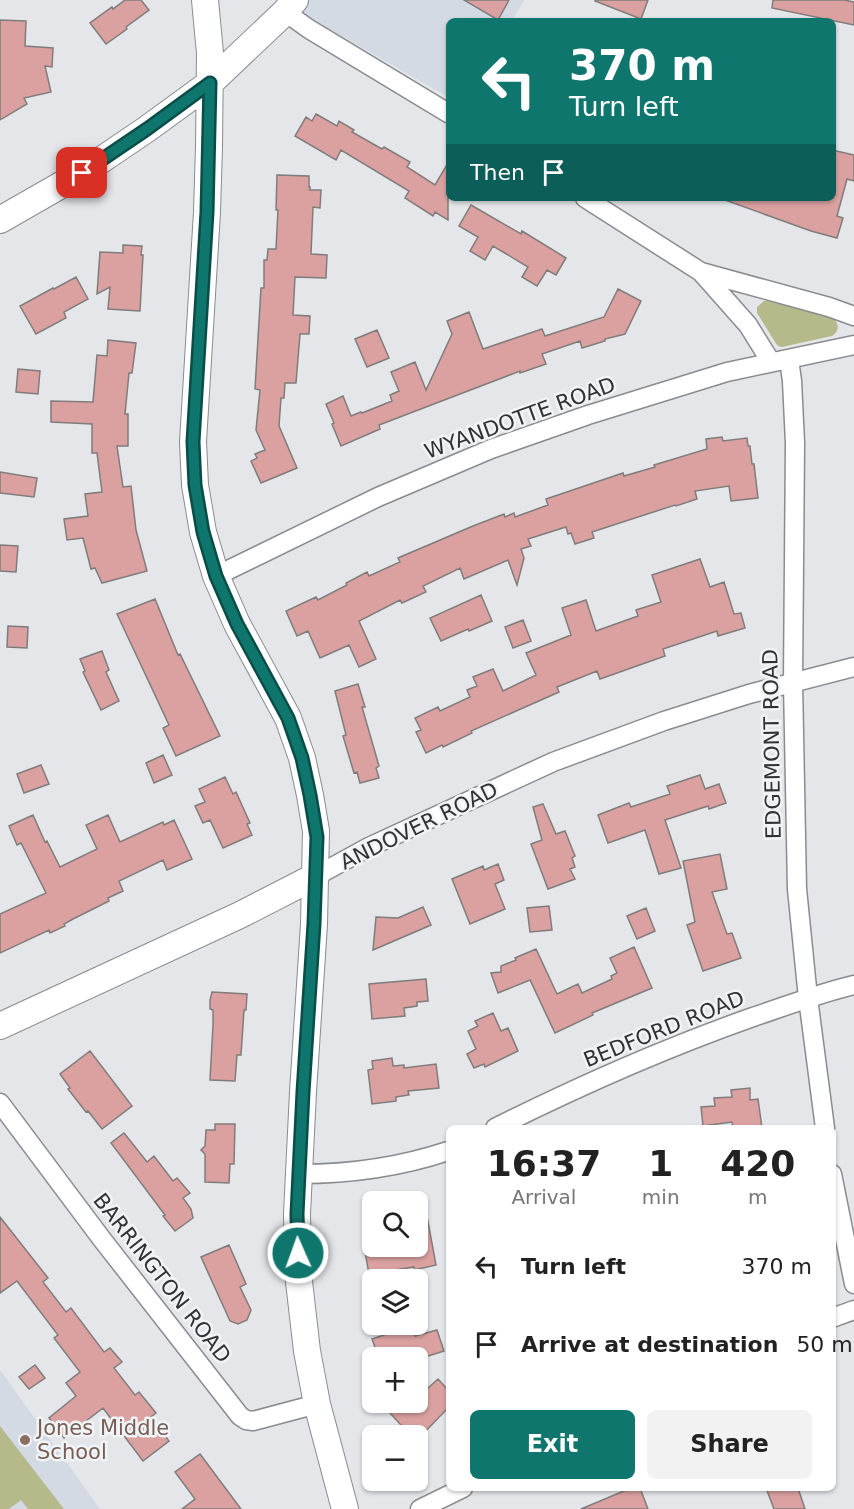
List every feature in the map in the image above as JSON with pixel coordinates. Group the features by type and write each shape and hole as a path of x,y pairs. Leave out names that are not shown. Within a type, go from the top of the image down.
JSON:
{"street":[{"path":"205,0 210,83 207,212 193,442 195,485 201,520 216,576 237,624 288,718 302,758 316,831 316,876 297,1214 298,1273 307,1351 317,1404 345,1509"},
{"path":"0,220 82,173 210,83 290,6 315,33 446,112"},
{"path":"590,201 701,272 780,361"},
{"path":"701,272 854,316"},
{"name":"WYANDOTTE ROAD","path":"216,576 378,496 491,449 588,415 727,372 854,345"},
{"name":"EDGEMONT ROAD","path":"780,361 792,381 795,443 793,682 797,889 825,1125"},
{"name":"ANDOVER ROAD","path":"0,1026 240,915 369,847 553,762 664,721 749,694 854,667"},
{"name":"BEDFORD ROAD","path":"501,1125 550,1100 719,1029 808,998 854,985"},
{"name":"BARRINGTON ROAD","path":"0,1103 101,1238 240,1416 253,1421 317,1404"},
{"path":"299,1174 381,1169 446,1152"},
{"path":"836,1194 854,1284"},
{"path":"836,1317 854,1310"},
{"path":"420,1509 457,1491"}],"shaded area":[{"path":"279,0 524,0 514,18 446,18 446,96"},
{"name":"Jones Middle School","path":"0,1370 100,1509 0,1509"}],"green space":[{"path":"764,301 830,317 837,323 837,331 832,336 778,346 757,313 757,307"},
{"path":"0,1426 64,1509 28,1509 21,1500 9,1509 0,1509"}],"building":[{"path":"125,0 141,0 149,10 106,44 90,23"},
{"path":"464,0 509,0 499,18 495,18"},
{"path":"595,0 648,0 641,18"},
{"path":"773,0 854,2 854,25 836,21 836,18 820,18 772,8"},
{"path":"0,20 26,21 25,46 53,48 52,67 45,66 51,92 24,98 27,104 0,120"},
{"path":"316,114 337,126 339,121 354,130 352,132 410,162 407,167 435,185 446,166 448,220 435,212 433,216 405,198 409,191 341,150 336,160 295,136 306,117 312,121"},
{"path":"836,151 854,155 854,181 847,179 837,216 843,218 837,238 728,201 836,201"},
{"path":"277,175 309,176 310,190 321,190 320,208 313,207 311,254 327,255 326,278 295,277 293,315 310,316 309,334 300,334 296,383 285,383 284,398 281,398 279,426 297,468 261,483 251,461 257,458 255,454 265,450 256,430 260,390 255,389 261,288 264,288 264,260 267,260 268,249 276,249"},
{"path":"471,205 521,234 522,231 566,258 556,275 547,270 537,286 522,277 528,267 493,246 485,260 470,251 478,237 459,226"},
{"path":"123,245 142,246 140,311 108,309 110,287 97,294 100,252 123,253"},
{"path":"76,277 88,299 64,312 66,318 36,334 20,306"},
{"path":"618,289 641,301 625,334 582,348 580,341 542,354 546,364 520,373 520,371 379,425 380,429 341,446 326,404 343,396 351,416 392,401 390,395 399,391 391,372 415,362 426,390 452,334 447,321 469,312 483,349 542,329 545,336 604,317"},
{"path":"377,330 389,358 367,367 355,339"},
{"path":"108,340 136,343 132,373 129,373 125,414 128,414 128,446 117,446 123,487 131,486 136,530 147,571 102,583 95,568 91,569 83,538 67,540 64,519 88,516 85,494 102,492 97,453 92,453 92,424 51,422 51,401 93,402 97,355 107,356"},
{"path":"18,369 40,371 38,394 16,392"},
{"path":"722,437 723,441 747,438 752,464 754,464 758,498 731,501 729,486 695,491 697,499 592,532 594,538 575,544 566,527 528,539 531,546 521,549 524,558 517,585 508,560 464,579 460,568 423,586 426,592 402,603 400,600 359,621 376,659 359,667 349,645 320,658 308,631 297,636 286,611 316,597 318,600 367,572 369,576 400,562 398,558 473,526 504,514 505,517 514,513 515,517 548,505 546,499 623,473 624,476 707,449 706,439"},
{"path":"0,472 37,478 34,497 0,493"},
{"path":"0,545 18,546 16,572 0,571"},
{"path":"700,559 710,587 724,582 734,614 741,613 745,628 718,636 717,631 663,649 665,656 600,679 597,671 557,687 559,692 426,753 416,732 421,730 415,718 438,707 440,711 470,697 467,690 477,686 473,677 493,669 503,691 536,675 526,653 571,635 562,608 586,600 596,631 638,616 636,610 661,602 652,575"},
{"path":"481,595 492,621 441,641 430,618"},
{"path":"155,599 178,655 180,654 220,736 176,756 163,728 169,725 117,614"},
{"path":"523,620 531,641 513,648 505,627"},
{"path":"8,626 28,627 27,648 7,647"},
{"path":"102,651 109,670 106,672 119,701 101,710 83,672 85,671 80,659"},
{"path":"358,684 365,707 362,707 379,766 376,768 379,778 360,783 357,772 354,773 343,736 346,735 335,691"},
{"path":"163,755 172,775 154,783 146,763"},
{"path":"41,765 49,784 24,793 17,774"},
{"path":"700,775 705,789 719,784 726,803 709,809 708,806 665,820 681,868 659,874 645,830 608,843 598,815 629,803 631,807 670,794 667,786"},
{"path":"225,777 233,794 236,792 250,823 247,824 252,835 223,848 210,820 203,823 195,806 205,802 199,789"},
{"path":"543,804 556,834 565,831 575,856 572,858 575,867 570,869 575,879 548,889 531,844 542,840 533,807"},
{"path":"33,815 60,867 97,849 86,825 108,815 120,842 163,822 164,825 174,820 192,859 167,870 163,860 119,881 123,891 108,898 109,901 64,924 65,926 50,933 49,930 0,953 0,914 46,893 21,843 17,845 9,826"},
{"path":"720,854 727,889 712,892 727,934 732,933 741,958 703,971 687,925 695,922 683,861"},
{"path":"498,864 504,880 495,884 505,909 470,924 452,879 483,866 484,870"},
{"path":"549,906 552,930 530,932 527,908"},
{"path":"423,907 431,925 373,950 376,917 398,918"},
{"path":"646,908 655,931 637,939 627,916"},
{"path":"634,947 652,988 592,1013 593,1015 555,1033 530,980 498,993 491,973 501,972 501,966 536,949 557,994 578,984 582,993 612,979 611,976 617,973 610,958"},
{"path":"426,979 428,1001 417,1002 417,1006 404,1008 405,1016 372,1019 369,984"},
{"path":"212,992 247,994 241,1055 237,1055 235,1081 210,1080 213,1010 210,1009 210,1000"},
{"path":"493,1013 501,1031 508,1028 518,1051 485,1067 484,1064 474,1068 467,1054 476,1049 468,1031 478,1026 475,1021"},
{"path":"90,1051 132,1106 102,1129 68,1089 70,1088 60,1074"},
{"path":"392,1058 393,1066 404,1065 404,1068 436,1064 439,1088 408,1091 409,1095 396,1097 396,1101 372,1104 368,1070 373,1069 372,1061"},
{"path":"750,1088 750,1100 758,1099 762,1125 732,1125 732,1122 703,1125 701,1107 715,1106 714,1098 732,1097 731,1090"},
{"path":"215,1124 235,1124 234,1164 230,1164 229,1183 205,1182 205,1154 201,1150 205,1146 206,1130 215,1130"},
{"path":"124,1133 147,1162 154,1156 173,1181 177,1178 190,1193 183,1198 191,1209 193,1218 175,1231 111,1143"},
{"path":"0,1217 48,1278 43,1282 66,1312 71,1308 104,1352 110,1348 122,1362 114,1368 135,1395 139,1392 156,1413 151,1417 169,1441 143,1461 103,1408 64,1438 49,1418 76,1396 66,1383 80,1372 54,1338 58,1335 17,1281 0,1293"},
{"path":"428,1222 436,1265 418,1269 414,1269 414,1267 368,1269 366,1257 428,1257"},
{"path":"229,1245 246,1284 240,1287 251,1310 247,1320 238,1324 230,1321 201,1257"},
{"path":"437,1330 444,1351 428,1356 428,1347 375,1347 372,1339 384,1335 428,1335 428,1332"},
{"path":"35,1365 45,1378 29,1389 19,1377"},
{"path":"438,1379 446,1388 446,1410 428,1429 428,1425 401,1425 390,1413 428,1413 428,1388"},
{"path":"200,1454 241,1509 182,1509 195,1499 175,1472"},
{"path":"624,1491 641,1491 648,1509 581,1509"},
{"path":"767,1491 799,1491 805,1509 774,1509"}],"place":[{"name":"Jones Middle School","path":"25,1440"}],"route":[{"path":"82,173 210,83 207,212 193,442 195,485 203,532 216,576 237,624 288,718 302,758 317,837 297,1214 298,1253"}]}
